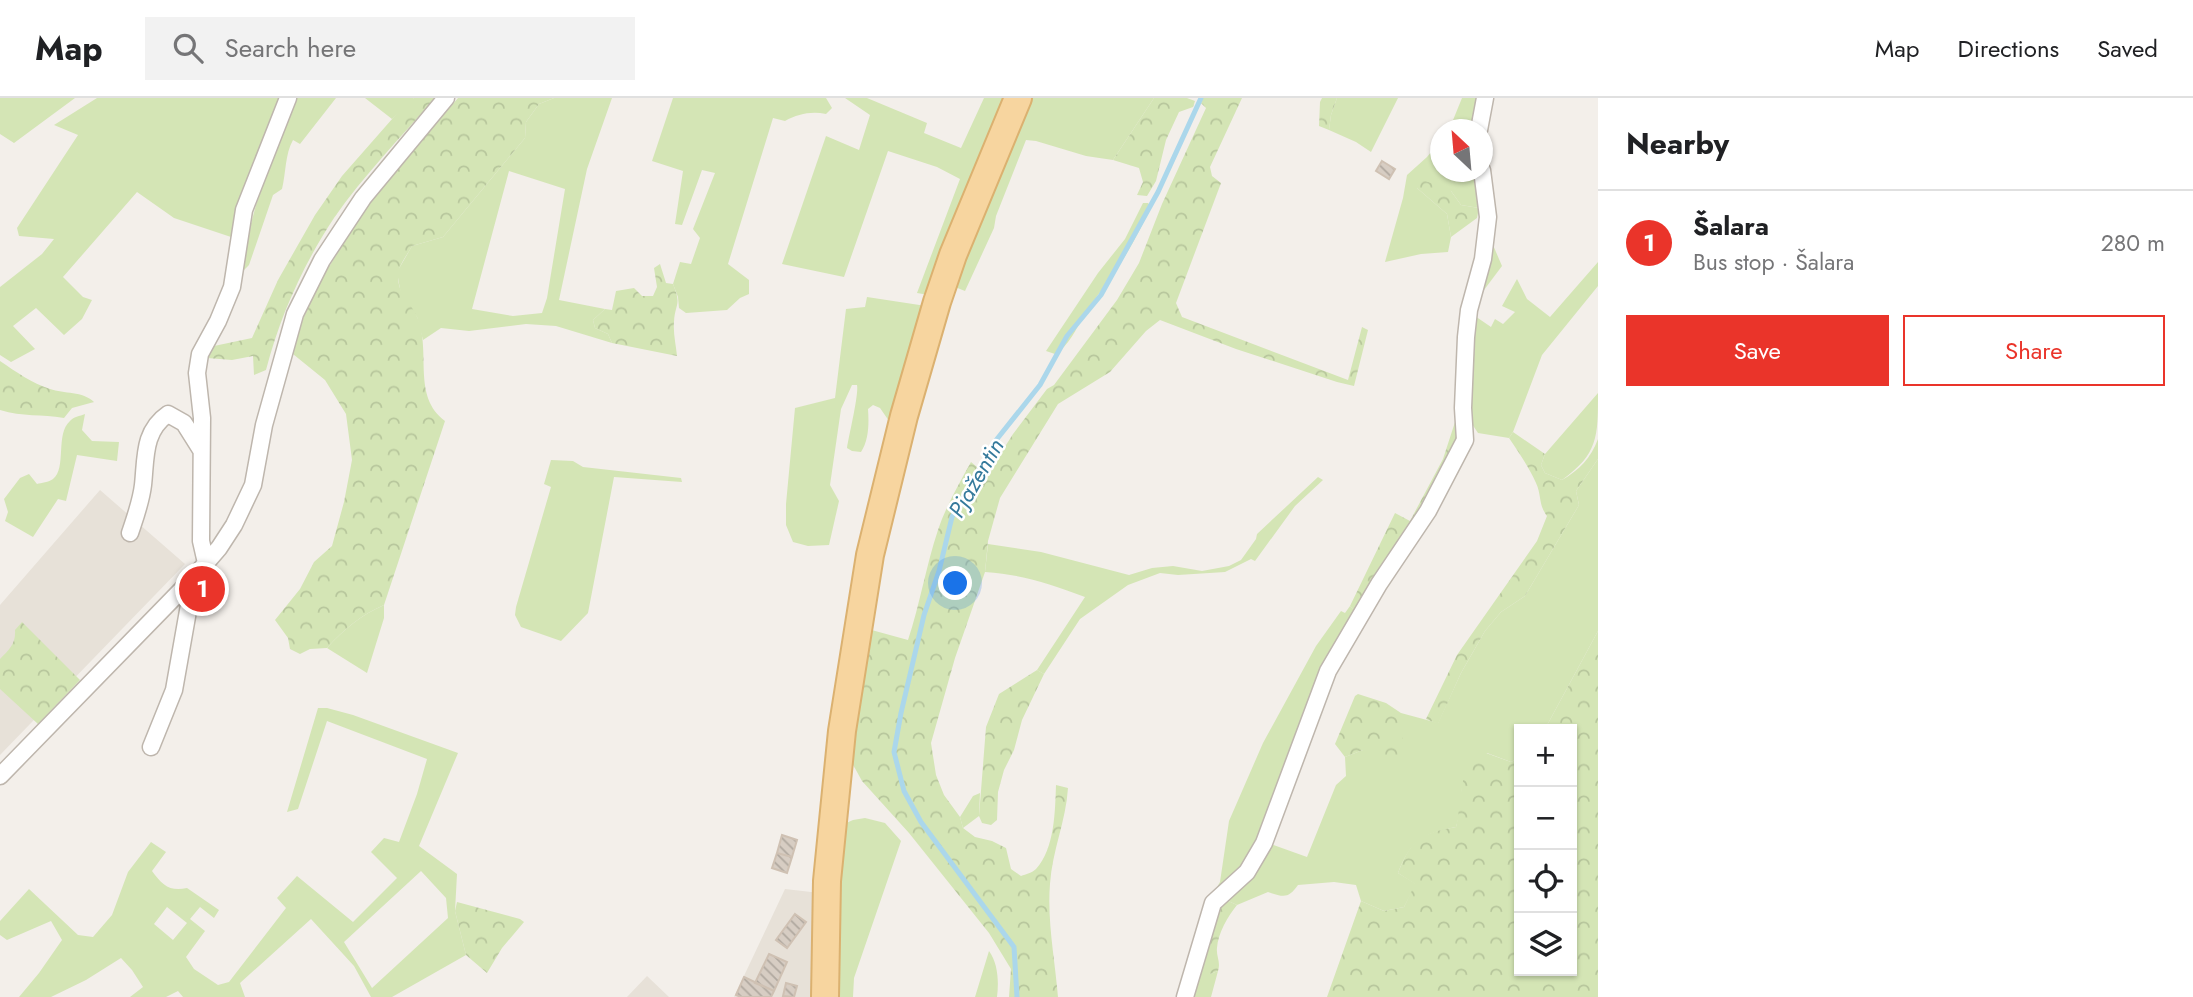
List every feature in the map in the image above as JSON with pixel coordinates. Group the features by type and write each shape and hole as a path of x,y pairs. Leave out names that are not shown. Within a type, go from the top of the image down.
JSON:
{"main road":[{"path":"825,997 827,881 842,731 870,555 904,416 937,302 953,255 1018,98"}],"street":[{"path":"206,563 201,541 202,418 197,373 200,354 232,287 244,210 288,98"},
{"path":"0,776 194,577 234,524 253,485 264,425 295,314 322,260 363,198 446,98"},
{"path":"1481,119 1485,98"},
{"path":"1185,997 1213,903 1247,872 1264,843 1328,671 1379,584 1428,511 1465,440 1463,408 1468,324 1483,259 1488,217 1484,182"},
{"path":"130,533 143,486 145,446 157,422 168,414 184,423 201,450"},
{"path":"151,747 174,690 194,577"}],"shaded area":[{"path":"100,490 185,564 0,755 0,605"},
{"path":"785,889 846,896 846,997 734,997"},
{"path":"647,976 669,997 627,997"}],"green space":[{"path":"0,98 75,98 14,143 0,134"},
{"path":"97,98 283,98 238,205 231,237 174,218 137,192 63,277 83,297 92,300 82,319 64,335 36,308 13,326 35,349 11,362 0,355 0,287 42,254 54,239 19,236 17,228 78,135 54,125"},
{"path":"294,98 336,98 300,144 293,140 290,145 282,189 273,195 249,265 242,272 244,250 256,205"},
{"path":"365,98 414,98 392,119"},
{"path":"414,98 435,98 383,156 334,218 285,311 266,370 254,375 253,356 232,360 207,358 214,346 252,338 278,280 315,215 342,176 407,102"},
{"path":"458,98 554,98 539,104 526,122 525,138 443,237 412,246 400,268 400,289 415,313 422,332 425,387 435,411 445,421 384,605 353,623 327,648 310,649 300,654 290,649 288,638 275,620 300,589 314,562 332,546 352,460 346,414 325,380 288,350 325,273 371,200"},
{"path":"554,98 612,98 587,169 559,300 605,309 593,320 595,328 608,334 612,343 556,326 526,324 469,331 441,328 423,340 417,317 401,295 397,272 412,246 443,237 525,138 526,122 539,104","holes":["509,171 565,189 547,298 542,313 513,316 472,309"]},
{"path":"673,98 826,98 832,108 826,114 805,114 785,121 773,118 728,264 749,280 749,294 727,310 686,313 679,308 673,284 680,262 691,264 700,238 693,229 715,173 702,170 682,225 675,224 683,171 652,161"},
{"path":"845,98 867,98 927,123 924,133 961,148 984,98 1005,98 929,295 917,293 960,179 937,167 888,151 844,277 782,264 826,136 859,150 870,115"},
{"path":"1029,98 1154,98 1113,160 1086,156 1026,140 996,216 994,228 965,291 955,287"},
{"path":"1154,98 1187,98 1195,101 1193,107 1179,112 1166,140 1156,181 1147,196 1137,195 1143,182 1139,168 1113,160"},
{"path":"1203,98 1242,98 1210,167 1212,176 1221,183 1176,303 1182,317 1348,380 1362,327 1368,330 1354,386 1236,349 1160,320 1146,331 1110,372 1058,404 1000,498 988,541 985,572 955,658 931,743 936,775 944,795 960,817 963,828 975,837 1006,848 1011,869 1021,876 1036,869 1047,851 1053,829 1056,785 1068,788 1053,860 1049,898 1058,997 1009,997 1011,969 989,933 909,833 862,781 851,761 868,629 908,640 938,530 971,462 977,467 959,505 968,505 1013,434 1047,389 1054,385 1117,300 1139,263 1162,204 1206,108 1201,103"},
{"path":"1322,98 1337,98 1329,130 1319,126"},
{"path":"1337,98 1398,98 1371,152 1329,130"},
{"path":"1462,98 1479,98 1475,119 1453,119"},
{"path":"1430,153 1430,182 1476,182 1479,208 1461,205 1451,191 1431,183 1417,188 1447,214 1451,237 1448,252 1421,254 1385,262 1407,175"},
{"path":"1419,179 1431,183 1448,182 1461,205 1479,208 1477,218 1451,237 1447,214 1417,188"},
{"path":"1143,203 1148,203 1151,207 1135,239 1072,337 1055,354 1046,351 1098,273 1125,239"},
{"path":"1490,238 1502,266 1484,290 1472,314 1491,327 1495,319 1503,324 1515,312 1502,306 1517,279 1527,299 1550,317 1598,262 1598,286 1542,355 1509,438 1478,433 1470,421 1469,313 1487,259"},
{"path":"660,264 666,283 673,284 677,297 674,326 677,356 612,343 608,334 595,328 593,320 605,309 612,310 616,291 634,288 642,296 653,296 657,287 654,268"},
{"path":"867,297 926,306 889,421 880,408 873,405 868,409 867,437 861,452 847,448 857,385 852,385 841,409 830,485 839,501 829,545 808,546 793,542 786,525 786,504 795,408 835,398 846,309 865,307"},
{"path":"0,361 43,387 84,396 94,402 72,408 64,418 0,410"},
{"path":"1598,393 1596,433 1589,453 1574,471 1562,480 1545,473 1541,465 1545,454"},
{"path":"85,414 82,430 92,441 119,442 117,461 77,455 66,501 58,499 33,537 5,521 8,512 4,499 20,478 29,474 37,484 53,479 59,467 66,427 73,418"},
{"path":"1456,419 1456,438 1437,488 1403,546 1358,613 1350,606 1395,513 1410,521 1443,459"},
{"path":"1513,432 1545,454 1541,465 1545,473 1562,480 1584,463 1598,439 1598,459 1576,491 1579,505 1525,596 1501,612 1485,631 1461,673 1438,724 1426,719 1457,655 1537,541 1547,516 1533,477 1509,438"},
{"path":"1598,459 1598,631 1548,724 1514,724 1514,760 1511,762 1487,753 1462,788 1456,827 1426,836 1408,853 1398,873 1416,884 1404,907 1384,911 1361,901 1356,885 1334,882 1298,885 1285,896 1268,892 1237,905 1226,900 1268,843 1307,857 1336,785 1346,776 1345,757 1401,735 1401,713 1438,723 1461,673 1485,631 1501,612 1525,596 1579,505 1576,491"},
{"path":"551,460 573,461 583,467 681,478 682,482 614,477 588,613 561,641 521,627 515,615 551,487 544,484"},
{"path":"1318,477 1323,480 1295,506 1255,561 1251,559 1225,572 1178,575 1160,573 1128,585 1080,619 1044,674 1037,670 1085,597 1036,580 985,572 988,544 1041,552 1129,575 1152,568 1173,566 1202,571 1229,566 1241,560 1257,534"},
{"path":"384,605 384,618 367,673 327,648 353,623"},
{"path":"1350,606 1358,613 1252,859 1209,901 1220,882 1229,821 1263,743 1316,646 1341,611 1345,613"},
{"path":"22,622 80,680 38,724 0,689 0,659 11,646 15,630"},
{"path":"1598,631 1598,997 1327,997 1361,901 1384,911 1404,907 1415,884 1398,873 1408,852 1426,835 1456,827 1465,775 1472,762 1486,753 1511,762 1514,760 1514,976 1577,976 1577,724 1548,724"},
{"path":"1037,670 1044,674 1022,720 1014,750 1004,770 998,792 997,820 991,825 982,823 979,816 986,727 999,694"},
{"path":"1358,694 1386,703 1401,713 1404,753 1377,761 1363,750 1345,757 1335,744"},
{"path":"318,708 353,715 458,753 419,846 457,874 455,911 466,955 392,997 371,997 354,966 311,919 240,983 245,997 183,997 178,991 166,997 130,997 143,987 121,958 86,980 51,997 19,997 62,940 51,921 7,940 0,935 0,921 29,889 78,935 93,937 112,915 128,872 151,842 166,852 152,871 159,880 171,888 187,888 219,910 214,918 200,907 190,919 205,931 186,957 194,969 218,985 229,982 286,908 277,898 297,876 353,922 397,878 371,852 384,838 399,842 427,759 327,721 298,809 287,812","holes":["421,871 446,898 448,918 372,988 344,942","167,907 187,923 173,940 154,924"]},
{"path":"980,793 979,816 963,828 960,817 973,796"},
{"path":"865,818 885,823 901,841 854,978 853,997 836,997 839,870 844,824"},
{"path":"1226,900 1237,905 1219,936 1218,971 1210,974 1203,970 1215,908"},
{"path":"457,902 524,922 502,948 487,973 466,955 455,911"},
{"path":"989,951 997,973 997,997 975,997"},
{"path":"1202,952 1210,974 1218,971 1211,997 1188,997"}],"building":[{"path":"1382,161 1395,169 1389,179 1376,171"},
{"path":"782,835 797,840 792,857 777,853"},
{"path":"777,853 792,857 787,873 772,868"},
{"path":"795,914 806,922 787,948 776,940"},
{"path":"769,954 787,962 774,991 755,983"},
{"path":"744,977 774,991 771,997 736,995"},
{"path":"786,983 797,986 794,997 783,996"}],"waterway":[{"name":"Pjažentin","path":"1017,997 1014,947 921,822 904,791 894,752 901,713 924,615 939,571 952,517 997,439 1040,385 1067,336 1101,295 1158,192 1201,98"}],"place":[{"name":"Šalara","path":"202,589"}]}
